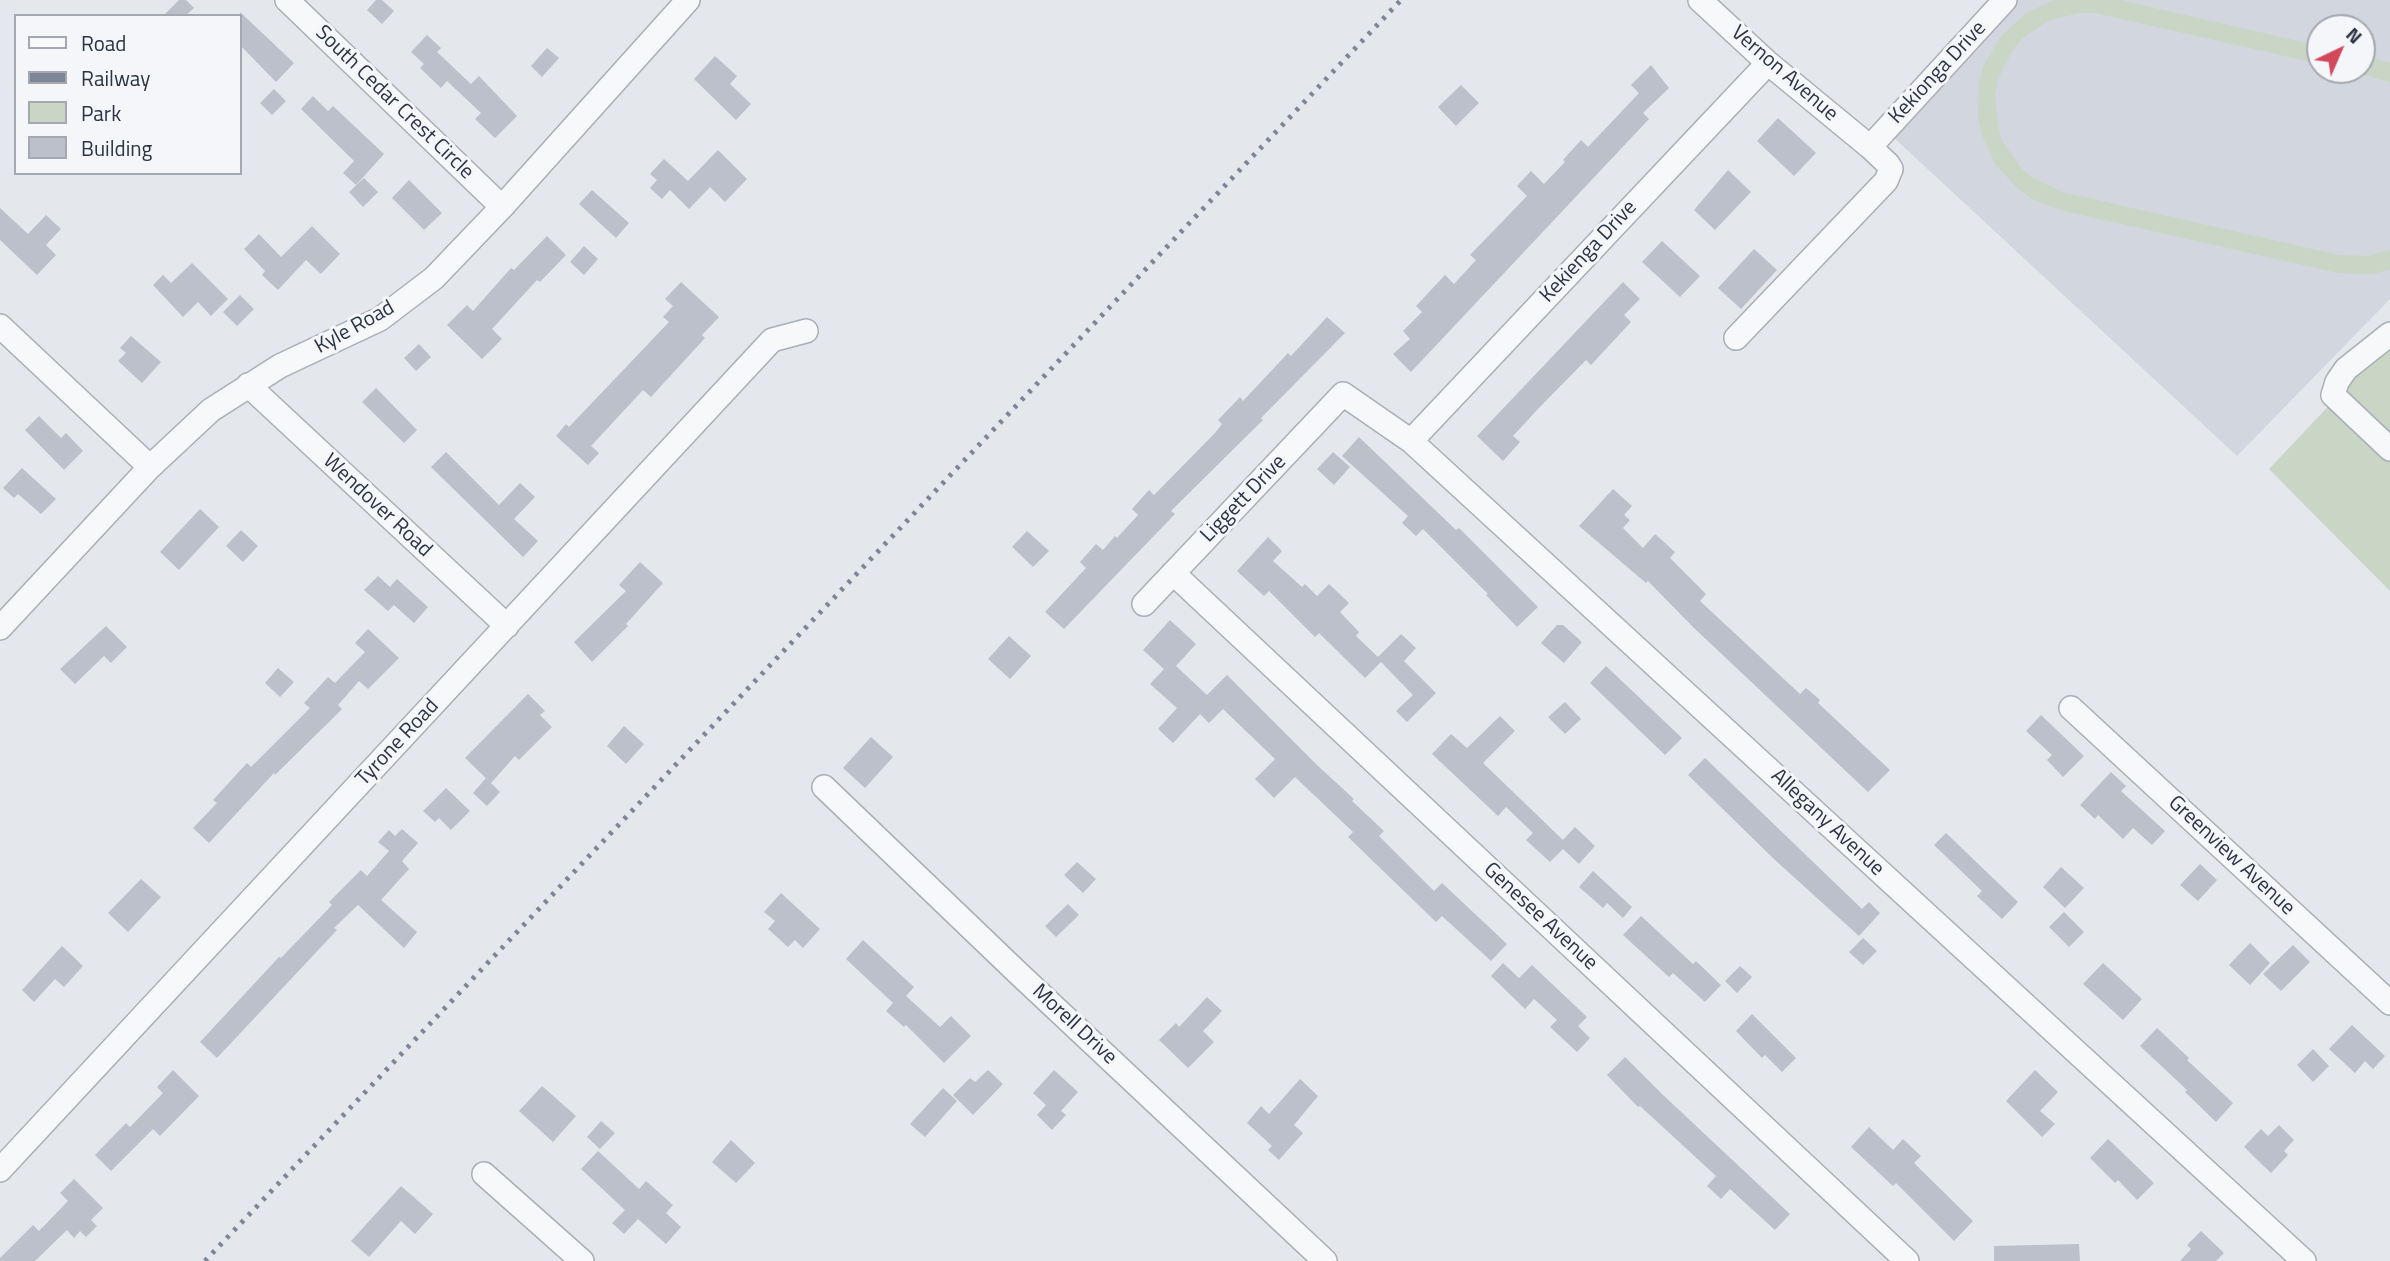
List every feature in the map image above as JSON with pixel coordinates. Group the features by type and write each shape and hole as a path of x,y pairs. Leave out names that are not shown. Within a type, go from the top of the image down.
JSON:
{"street":[{"name":"Kyle Road","path":"0,628 150,467 211,410 280,366 380,319 434,278 502,207 688,0"},
{"name":"Vernon Avenue","path":"1700,0 1768,63 1870,147 1891,169 1886,181 1736,338"},
{"name":"Kekionga Drive","path":"1870,147 2006,0"},
{"name":"South Cedar Crest Circle","path":"299,4 502,207"},
{"name":"Kekienga Drive","path":"1410,441 1768,63"},
{"path":"0,326 150,467"},
{"name":"Tyrone Road","path":"0,1170 772,340 806,331"},
{"path":"2390,334 2346,369 2337,382 2333,395 2390,449"},
{"name":"Wendover Road","path":"248,385 507,626"},
{"name":"Allegany Avenue","path":"1343,394 1410,441 2304,1261"},
{"name":"Liggett Drive","path":"1144,604 1343,394"},
{"name":"Genesee Avenue","path":"1173,573 1907,1261"},
{"name":"Greenview Avenue","path":"2071,708 2390,1003"},
{"name":"Morell Drive","path":"824,787 1325,1261"},
{"path":"484,1174 582,1261"}],"shaded area":[{"path":"2018,0 2390,0 2390,299 2237,456 1892,136"}],"green space":[{"path":"2054,0 2120,0 2306,43 2306,61 2095,13 2079,13 2048,21 2022,39 2012,51 1998,79 1995,95 1998,127 2003,142 2021,168 2033,178 2062,192 2339,255 2368,256 2390,250 2390,270 2372,274 2338,273 2064,211 2032,199 2018,189 1995,164 1981,133 1978,116 1979,82 1984,65 2001,36 2026,13"},
{"path":"2376,59 2390,63 2390,82 2376,78"},
{"path":"2390,341 2390,591 2269,469"}],"building":[{"path":"179,0 186,0 194,8 187,14 165,14"},
{"path":"376,0 382,0 394,11 382,24 367,10"},
{"path":"240,14 294,63 276,82 242,47"},
{"path":"427,35 441,48 437,52 471,84 479,76 517,116 495,138 475,119 481,113 447,81 441,88 420,68 424,64 411,52"},
{"path":"547,48 559,58 542,77 531,66"},
{"path":"715,56 737,76 730,84 751,104 736,120 694,79"},
{"path":"1651,65 1669,88 1643,113 1649,119 1411,372 1393,354 1410,339 1403,331 1422,312 1416,306 1445,275 1454,284 1476,260 1470,255 1527,196 1517,186 1531,171 1544,184 1581,140 1588,147 1639,93 1631,85"},
{"path":"1461,85 1479,103 1456,126 1438,107"},
{"path":"274,89 286,101 272,115 260,103"},
{"path":"313,96 328,111 333,106 384,154 356,185 343,173 354,161 301,109"},
{"path":"1778,118 1816,153 1794,176 1757,141"},
{"path":"718,150 747,179 725,202 710,187 689,209 670,190 662,199 650,188 657,180 650,174 664,159 688,181"},
{"path":"1728,170 1751,192 1715,230 1694,210"},
{"path":"364,178 378,192 363,207 349,192"},
{"path":"409,180 442,213 424,230 392,198"},
{"path":"592,190 629,223 616,238 579,204"},
{"path":"0,208 28,234 46,215 61,229 46,245 56,255 37,275 0,240"},
{"path":"312,226 340,254 321,274 306,260 278,290 262,275 265,271 244,249 259,234 281,257"},
{"path":"547,236 566,255 540,282 537,280 492,329 502,339 482,359 447,325 467,305 473,311 511,268 514,270"},
{"path":"1662,241 1700,276 1680,297 1642,262"},
{"path":"584,246 598,259 584,275 570,262"},
{"path":"1754,249 1777,270 1741,309 1718,288"},
{"path":"192,263 228,299 211,316 198,302 183,317 153,285 163,275 171,283"},
{"path":"681,282 719,317 702,335 705,338 651,397 643,390 591,446 599,453 588,465 556,436 566,424 569,427 669,322 663,317 673,306 665,299"},
{"path":"1623,282 1640,299 1624,315 1631,322 1591,365 1586,360 1513,436 1520,442 1503,461 1477,436"},
{"path":"240,295 254,309 237,326 223,312"},
{"path":"1327,317 1345,333 1261,418 1263,420 1171,511 1175,514 1064,629 1045,612 1086,568 1080,562 1096,544 1103,550 1115,536 1117,538 1138,515 1132,509 1149,490 1154,495 1215,433 1222,424 1218,420 1240,397 1243,401 1288,353 1291,356"},
{"path":"131,336 161,362 142,383 118,361 126,353 120,348"},
{"path":"419,344 431,357 416,371 404,358"},
{"path":"376,388 417,430 404,443 362,402"},
{"path":"39,416 61,438 66,433 83,451 64,470 25,430"},
{"path":"1359,437 1456,530 1459,528 1538,607 1517,627 1423,529 1416,536 1402,523 1408,516 1342,456"},
{"path":"446,452 499,505 520,483 535,497 514,519 538,541 523,557 431,467"},
{"path":"1333,452 1350,467 1334,485 1317,469"},
{"path":"22,468 56,499 41,514 18,494 14,498 3,488"},
{"path":"1613,489 1632,506 1624,515 1630,520 1623,528 1643,548 1655,534 1675,552 1670,558 1706,594 1700,601 1800,694 1806,688 1820,700 1818,703 1890,770 1868,792 1648,581 1646,583 1579,526"},
{"path":"200,509 219,527 179,570 160,552"},
{"path":"241,530 258,546 243,562 226,546"},
{"path":"1027,531 1049,551 1033,567 1012,547"},
{"path":"1268,537 1282,551 1273,561 1302,587 1305,584 1317,596 1329,584 1349,603 1340,612 1359,632 1356,636 1378,657 1401,634 1416,648 1404,661 1436,693 1407,722 1396,711 1413,695 1381,662 1365,678 1319,633 1315,637 1269,591 1264,596 1237,571"},
{"path":"640,562 663,583 626,624 628,626 592,662 574,642 626,591 619,585"},
{"path":"378,576 390,587 397,579 428,607 414,623 394,605 388,611 364,590"},
{"path":"1170,620 1196,644 1176,666 1207,695 1227,675 1354,799 1352,801 1384,831 1379,836 1434,891 1442,883 1507,944 1491,961 1442,916 1436,922 1348,837 1353,832 1295,777 1274,798 1255,779 1275,759 1223,709 1209,723 1200,714 1173,743 1158,729 1177,708 1150,684 1164,669 1143,650"},
{"path":"1557,625 1563,625 1582,642 1564,663 1541,643"},
{"path":"106,626 127,647 111,663 104,656 75,684 60,669"},
{"path":"368,629 399,658 368,689 359,681 338,705 342,709 275,775 274,773 209,843 193,828 217,803 213,800 247,763 251,767 310,708 304,703 328,677 335,683 365,652 355,643"},
{"path":"1009,636 1031,656 1010,679 988,659"},
{"path":"1606,666 1682,738 1665,755 1590,683"},
{"path":"278,668 294,682 280,697 265,683"},
{"path":"528,694 545,711 540,715 552,727 519,760 515,756 491,783 465,758"},
{"path":"1565,702 1581,719 1565,734 1548,717"},
{"path":"2041,715 2084,756 2063,777 2047,760 2052,755 2026,731"},
{"path":"1500,716 1515,731 1483,763 1563,840 1575,827 1595,846 1579,864 1563,849 1550,862 1526,840 1533,833 1506,807 1498,816 1432,754 1451,734 1467,748"},
{"path":"624,726 644,744 626,764 607,746"},
{"path":"871,737 893,757 865,788 843,768"},
{"path":"1705,758 1862,909 1869,902 1880,913 1859,936 1775,860 1688,775"},
{"path":"2111,772 2126,786 2121,791 2165,831 2152,845 2133,828 2123,839 2098,815 2095,819 2080,805"},
{"path":"486,778 500,792 487,806 473,793"},
{"path":"446,788 470,811 451,830 439,818 435,822 423,811"},
{"path":"402,829 418,843 402,861 409,869 381,900 417,932 404,948 358,905 217,1058 200,1042 332,905 329,902 361,870 367,876 389,851 378,842 389,830 395,836"},
{"path":"1946,833 2018,902 2002,919 1977,896 1982,891 1934,845"},
{"path":"1077,862 1096,879 1083,893 1064,875"},
{"path":"2200,864 2217,880 2198,901 2180,885"},
{"path":"2061,867 2084,888 2065,908 2043,887"},
{"path":"1593,871 1632,907 1623,918 1607,903 1603,908 1579,887"},
{"path":"141,879 161,897 128,932 108,913"},
{"path":"781,893 820,929 803,948 795,940 788,947 768,929 775,921 764,912"},
{"path":"1068,904 1079,915 1056,937 1045,926"},
{"path":"2064,912 2084,932 2069,947 2049,927"},
{"path":"1641,916 1693,964 1696,961 1721,985 1705,1002 1673,973 1669,977 1623,935"},
{"path":"1863,938 1877,951 1863,965 1849,952"},
{"path":"863,940 914,987 906,996 940,1027 951,1016 971,1036 944,1063 906,1025 904,1027 886,1011 893,1003 846,959"},
{"path":"2250,943 2270,963 2250,985 2229,965"},
{"path":"2293,945 2310,962 2281,991 2263,974"},
{"path":"62,946 83,966 64,987 55,979 34,1002 22,990"},
{"path":"1503,963 1519,978 1532,965 1587,1017 1578,1026 1590,1038 1577,1052 1550,1027 1557,1020 1534,999 1525,1009 1491,976"},
{"path":"2103,963 2142,999 2123,1020 2083,984"},
{"path":"1740,966 1752,977 1737,993 1725,981"},
{"path":"1207,997 1222,1011 1203,1031 1214,1042 1188,1068 1159,1040 1176,1023 1179,1027"},
{"path":"1752,1014 1796,1058 1782,1072 1765,1055 1762,1058 1736,1031"},
{"path":"2352,1025 2385,1056 2373,1069 2365,1061 2355,1073 2329,1049"},
{"path":"2157,1028 2233,1103 2216,1122 2185,1092 2187,1090 2140,1046"},
{"path":"2313,1049 2329,1066 2313,1082 2297,1065"},
{"path":"1625,1057 1790,1214 1775,1230 1730,1189 1721,1199 1707,1186 1716,1176 1638,1107 1607,1075"},
{"path":"173,1070 199,1096 160,1136 153,1129 111,1171 95,1155 126,1123 130,1127 163,1093 157,1087"},
{"path":"988,1070 1003,1084 973,1115 953,1095 970,1078 975,1082"},
{"path":"1054,1070 1078,1092 1061,1111 1066,1115 1052,1130 1037,1115 1046,1105 1033,1093"},
{"path":"2035,1070 2058,1092 2040,1111 2055,1124 2042,1137 2006,1101"},
{"path":"1300,1079 1318,1096 1294,1125 1303,1133 1279,1160 1268,1150 1272,1146 1247,1123 1261,1106 1269,1114"},
{"path":"542,1086 576,1116 553,1142 519,1111"},
{"path":"943,1088 957,1101 925,1137 910,1124"},
{"path":"601,1121 615,1133 600,1149 587,1137"},
{"path":"2279,1125 2294,1140 2284,1151 2288,1155 2271,1173 2244,1147 2261,1129 2268,1136"},
{"path":"1869,1127 1893,1150 1903,1139 1921,1156 1914,1163 1973,1221 1954,1241 1896,1183 1893,1186 1851,1147"},
{"path":"2108,1139 2154,1183 2137,1200 2118,1180 2115,1183 2090,1158"},
{"path":"731,1140 755,1163 736,1183 712,1162"},
{"path":"598,1151 639,1189 646,1181 673,1205 666,1213 681,1227 666,1244 638,1219 624,1234 612,1223 625,1210 581,1169"},
{"path":"74,1179 103,1208 91,1220 97,1226 86,1237 80,1231 74,1238 67,1230 35,1261 0,1261 33,1225 39,1231 68,1201 60,1193"},
{"path":"401,1186 433,1214 415,1234 401,1221 369,1257 351,1241"},
{"path":"2201,1231 2224,1253 2216,1261 2180,1261 2191,1249 2187,1245"},
{"path":"2079,1244 2080,1261 1994,1261 1994,1246"}],"railway":[{"path":"205,1261 1401,0"}]}
